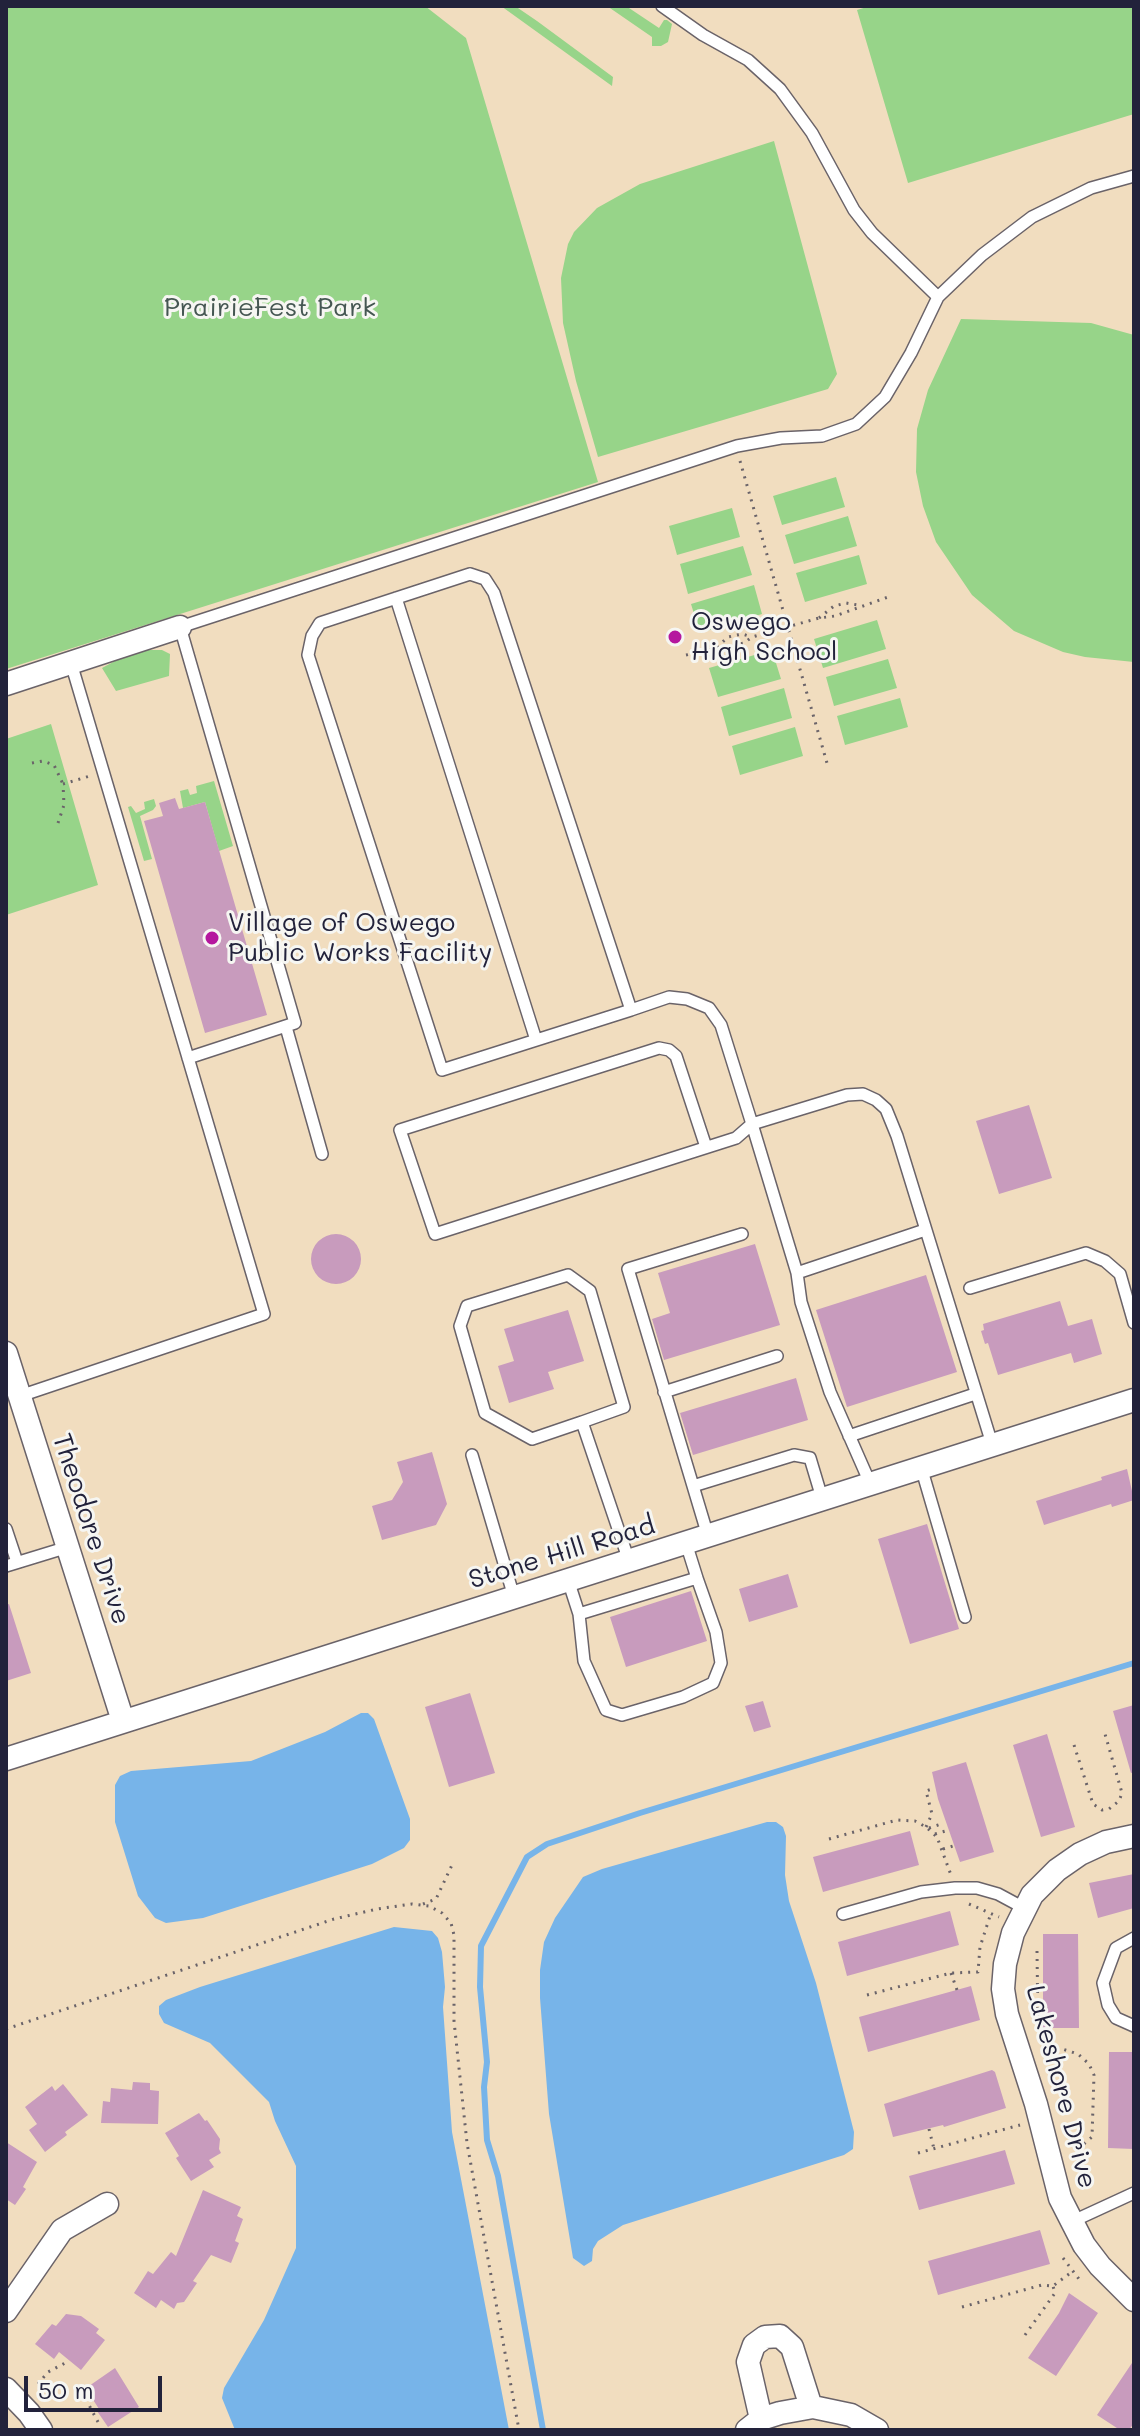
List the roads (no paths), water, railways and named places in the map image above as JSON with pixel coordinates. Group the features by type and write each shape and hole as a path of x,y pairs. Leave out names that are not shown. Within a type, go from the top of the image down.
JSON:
{"street":[{"path":"6,684 180,627"},
{"name":"Theodore Drive","path":"6,1353 123,1721"},
{"name":"Stone Hill Road","path":"6,1759 1134,1400"},
{"name":"Lakeshore Drive","path":"1134,1836 1106,1842 1069,1861 1014,1913 1003,1989 1007,2014 1070,2223 1100,2266 1134,2300"},
{"path":"6,2311 62,2230 107,2204"},
{"path":"811,2407 792,2347 780,2336 765,2337 754,2345 748,2362 754,2425 791,2410 811,2407 837,2410 863,2420 877,2430"},
{"path":"6,2389 41,2430"}],"lane":[{"path":"662,6 703,35 748,60 780,89 812,133 854,210 872,233 938,297"},
{"path":"188,1058 295,1023 180,627 737,446 781,438 822,436 856,424 885,397 938,297 982,255 1032,217 1091,188 1134,176"},
{"path":"631,1010 494,593 485,579 470,574 320,623 312,636 308,655 442,1070 631,1010 669,997 687,999 709,1008 721,1025 830,1392 870,1483"},
{"path":"396,598 536,1040"},
{"path":"20,1396 264,1314 71,663"},
{"path":"286,1027 322,1154"},
{"path":"706,1147 676,1056 669,1050 659,1048 400,1130 435,1234 736,1138 752,1124 847,1095 863,1094 876,1100 886,1109 897,1136 992,1444"},
{"path":"797,1273 925,1230"},
{"path":"708,1536 628,1269 742,1234"},
{"path":"970,1288 1086,1253 1105,1261 1120,1274 1134,1323"},
{"path":"568,1275 590,1291 624,1407 582,1422 532,1439 485,1413 460,1326 467,1306 568,1275"},
{"path":"664,1392 777,1356"},
{"path":"849,1436 975,1394"},
{"path":"582,1422 629,1561"},
{"path":"472,1455 514,1597"},
{"path":"693,1486 794,1455 810,1458 822,1498"},
{"path":"921,1467 965,1617"},
{"path":"6,1529 11,1564 68,1547"},
{"path":"568,1580 579,1614 584,1661 606,1710 622,1715 683,1697 713,1683 721,1663 716,1632 686,1543"},
{"path":"579,1614 697,1578"},
{"path":"843,1914 921,1892 955,1888 977,1888 998,1894 1014,1913"},
{"path":"1134,1938 1116,1948 1103,1983 1108,2005 1116,2018 1134,2026"},
{"path":"1070,2223 1134,2193"}],"water":[{"path":"361,1713 368,1713 374,1719 410,1819 410,1840 404,1848 372,1864 203,1918 166,1923 155,1918 138,1896 115,1822 115,1785 120,1776 131,1771 251,1761 325,1732"},
{"path":"767,1822 776,1822 783,1827 786,1836 785,1875 789,1901 816,1983 854,2132 853,2149 844,2155 623,2225 598,2241 593,2249 592,2261 584,2266 573,2258 549,2114 540,1998 544,1942 555,1918 583,1877"},
{"path":"394,1927 432,1931 438,1938 442,1952 452,2132 509,2430 235,2430 222,2398 224,2388 264,2320 296,2248 296,2166 269,2102 210,2043 164,2023 159,2006 166,2000 200,1987"}],"waterway":[{"path":"543,2430 498,2176 487,2140 484,2087 487,2062 480,1987 481,1946 527,1857 547,1844 640,1813 1134,1663"}],"place":[{"name":"Oswego High School","path":"675,637"},
{"name":"Village of Oswego Public Works Facility","path":"212,938"}],"park label":[{"name":"PrairieFest Park","path":"270,308"}]}
